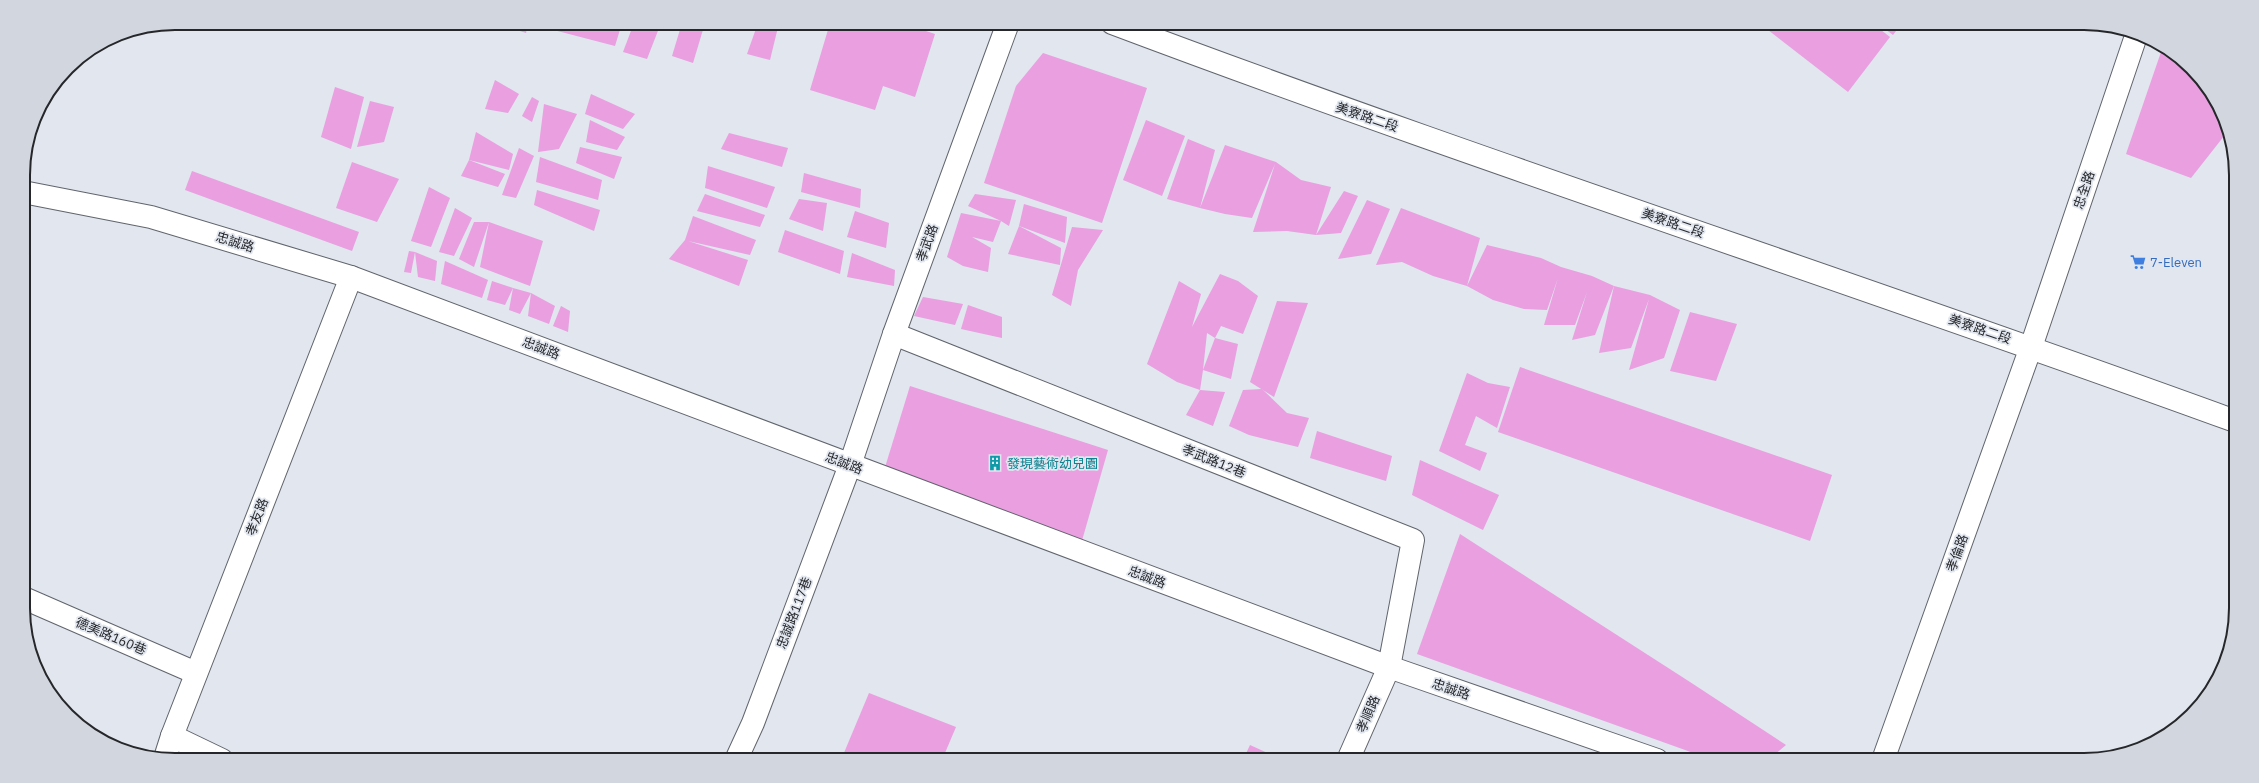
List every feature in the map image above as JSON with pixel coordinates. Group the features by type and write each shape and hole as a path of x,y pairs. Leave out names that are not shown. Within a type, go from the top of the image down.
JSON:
{"street":[{"name":"孝武路","path":"850,465 894,334 1005,30"},
{"name":"美寮路二段","path":"1131,30 1306,96 2031,347 2229,418"},
{"name":"忠全路","path":"2031,347 2135,39"},
{"name":"忠誠路","path":"30,193 151,217 351,276 1388,667 1637,753"},
{"name":"孝友路","path":"167,753 196,673 351,276"},
{"name":"孝武路12巷","path":"894,334 1413,540 1388,667"},
{"name":"孝倫路","path":"1886,753 2031,347"},
{"name":"忠誠路117巷","path":"739,753 753,723 850,465"},
{"name":"德美路160巷","path":"30,601 196,673"},
{"name":"孝順路","path":"1351,753 1388,667"},
{"path":"172,736 207,753"}],"building":[{"path":"517,30 527,30 526,33"},
{"path":"554,30 620,30 615,46"},
{"path":"631,30 658,30 647,59 623,52"},
{"path":"680,30 703,30 693,63 672,56"},
{"path":"756,30 777,30 770,60 747,54"},
{"path":"828,30 923,30 935,34 915,97 883,86 875,110 810,90"},
{"path":"1768,30 1881,30 1890,37 1848,92"},
{"path":"1886,30 1897,30 1893,35"},
{"path":"2161,52 2187,72 2205,94 2218,119 2224,136 2191,178 2126,154"},
{"path":"1043,53 1147,88 1102,223 984,183 1016,86"},
{"path":"495,80 519,94 508,113 485,109"},
{"path":"335,87 364,97 351,149 321,137"},
{"path":"591,94 635,114 623,129 585,114"},
{"path":"532,97 539,101 532,122 522,116"},
{"path":"370,101 394,107 384,142 357,147"},
{"path":"544,104 577,114 559,149 538,152"},
{"path":"590,120 625,137 617,150 586,142"},
{"path":"1146,120 1185,136 1162,196 1123,180"},
{"path":"476,132 513,154 509,170 469,160"},
{"path":"729,133 788,148 782,167 721,149"},
{"path":"1188,139 1215,150 1200,208 1167,199"},
{"path":"1225,145 1276,162 1301,180 1331,187 1316,235 1287,231 1253,232 1275,164 1252,218 1200,208"},
{"path":"580,147 622,157 614,179 576,163"},
{"path":"519,148 534,156 516,198 502,195"},
{"path":"540,157 602,180 598,200 536,182"},
{"path":"469,160 505,174 498,187 461,176"},
{"path":"352,162 399,179 377,222 336,208"},
{"path":"708,166 775,187 767,208 705,188"},
{"path":"192,171 359,232 352,251 185,190"},
{"path":"804,173 861,189 860,208 801,192"},
{"path":"429,187 450,198 431,247 411,241"},
{"path":"537,190 600,210 594,231 534,205"},
{"path":"1344,191 1358,196 1341,233 1316,235"},
{"path":"705,194 765,215 760,227 697,211"},
{"path":"975,194 1016,200 1009,226 968,206"},
{"path":"799,199 827,203 823,231 789,219"},
{"path":"1367,200 1390,209 1371,254 1338,259"},
{"path":"1024,204 1067,217 1065,243 1019,226"},
{"path":"455,208 472,218 454,256 439,252"},
{"path":"1401,208 1480,238 1467,286 1433,276 1402,262 1376,265"},
{"path":"855,211 889,223 886,248 847,237"},
{"path":"961,213 1001,221 993,242 972,237 991,248 988,272 963,266 947,257"},
{"path":"693,216 756,240 750,255 688,241 748,260 739,286 669,259 685,240"},
{"path":"474,222 489,222 474,267 459,259"},
{"path":"489,222 543,241 530,286 480,267"},
{"path":"1019,226 1061,248 1060,265 1008,254"},
{"path":"1072,227 1103,230 1078,270 1071,306 1052,295"},
{"path":"785,230 844,251 840,274 778,252"},
{"path":"1487,245 1541,258 1561,267 1592,276 1614,286 1595,335 1572,340 1587,292 1575,325 1544,325 1558,278 1547,310 1524,309 1493,300 1467,286"},
{"path":"409,251 415,252 411,273 404,272"},
{"path":"415,252 437,261 435,281 418,277"},
{"path":"852,253 895,270 894,286 847,277"},
{"path":"445,261 488,280 482,298 441,284"},
{"path":"1220,274 1238,281 1258,296 1243,334 1221,326 1215,338 1207,333 1200,390 1177,382 1147,364 1179,281 1201,294 1192,327"},
{"path":"492,281 513,288 505,305 487,300"},
{"path":"1614,286 1650,295 1680,310 1664,358 1629,370 1649,299 1631,348 1599,353"},
{"path":"513,288 531,293 520,314 509,310"},
{"path":"531,293 555,306 549,324 528,316"},
{"path":"923,297 963,304 955,325 914,316"},
{"path":"1277,301 1308,303 1274,397 1250,382"},
{"path":"968,305 1002,317 1002,338 961,329"},
{"path":"561,306 570,311 568,332 553,326"},
{"path":"1690,312 1737,324 1716,381 1670,371"},
{"path":"1215,338 1238,344 1231,379 1203,370"},
{"path":"1520,367 1832,475 1810,541 1498,432"},
{"path":"1467,373 1488,383 1510,387 1497,428 1476,416 1465,445 1487,453 1480,471 1439,451"},
{"name":"發現藝術幼兒園","path":"910,386 1108,450 1079,551 882,477"},
{"path":"1262,389 1287,413 1309,418 1298,447 1249,435 1229,426 1243,390"},
{"path":"1200,390 1225,392 1213,426 1186,415"},
{"path":"1317,431 1392,456 1386,481 1310,458"},
{"path":"1420,460 1499,495 1483,530 1412,495"},
{"path":"1460,534 1786,745 1776,753 1693,753 1417,654"},
{"path":"869,693 956,727 945,753 844,753"},
{"path":"1250,745 1268,753 1246,753"}],"place":[{"name":"7-Eleven","path":"2138,262"},
{"name":"發現藝術幼兒園","path":"995,463"}]}
